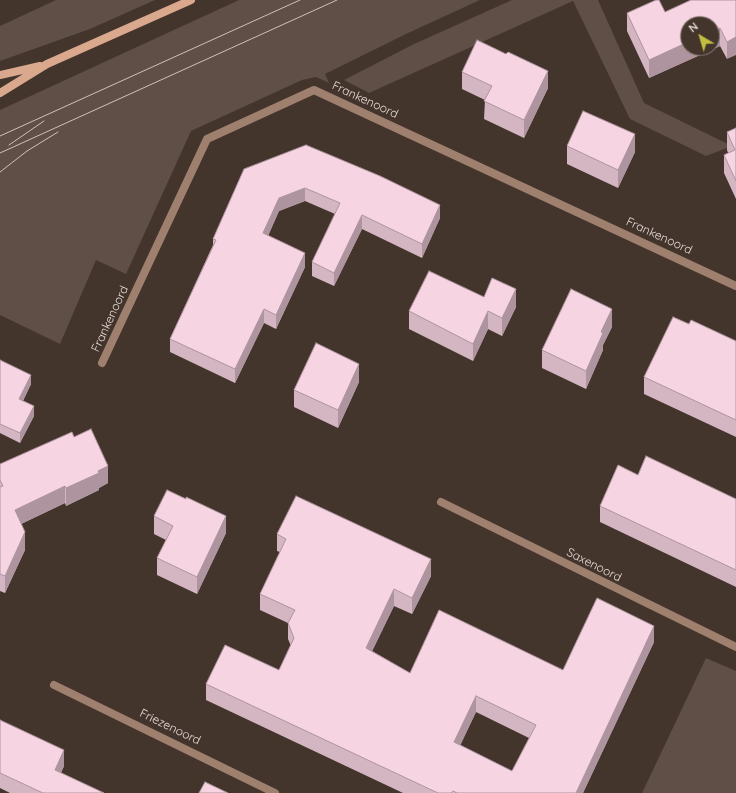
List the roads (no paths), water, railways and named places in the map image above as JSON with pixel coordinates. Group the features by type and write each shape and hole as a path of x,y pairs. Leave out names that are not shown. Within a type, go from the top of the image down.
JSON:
{"main road":[{"path":"0,93 47,64 191,0"},
{"path":"0,75 47,64"}],"street":[{"name":"Frankenoord","path":"102,363 207,139 314,90 736,286"},
{"name":"Saxenoord","path":"441,502 736,648"},
{"name":"Friezenoord","path":"54,685 275,793"}],"tram line":[{"path":"0,136 300,0"},
{"path":"0,153 337,0"},
{"path":"9,145 44,121"},
{"path":"0,172 27,151 58,132"}]}
